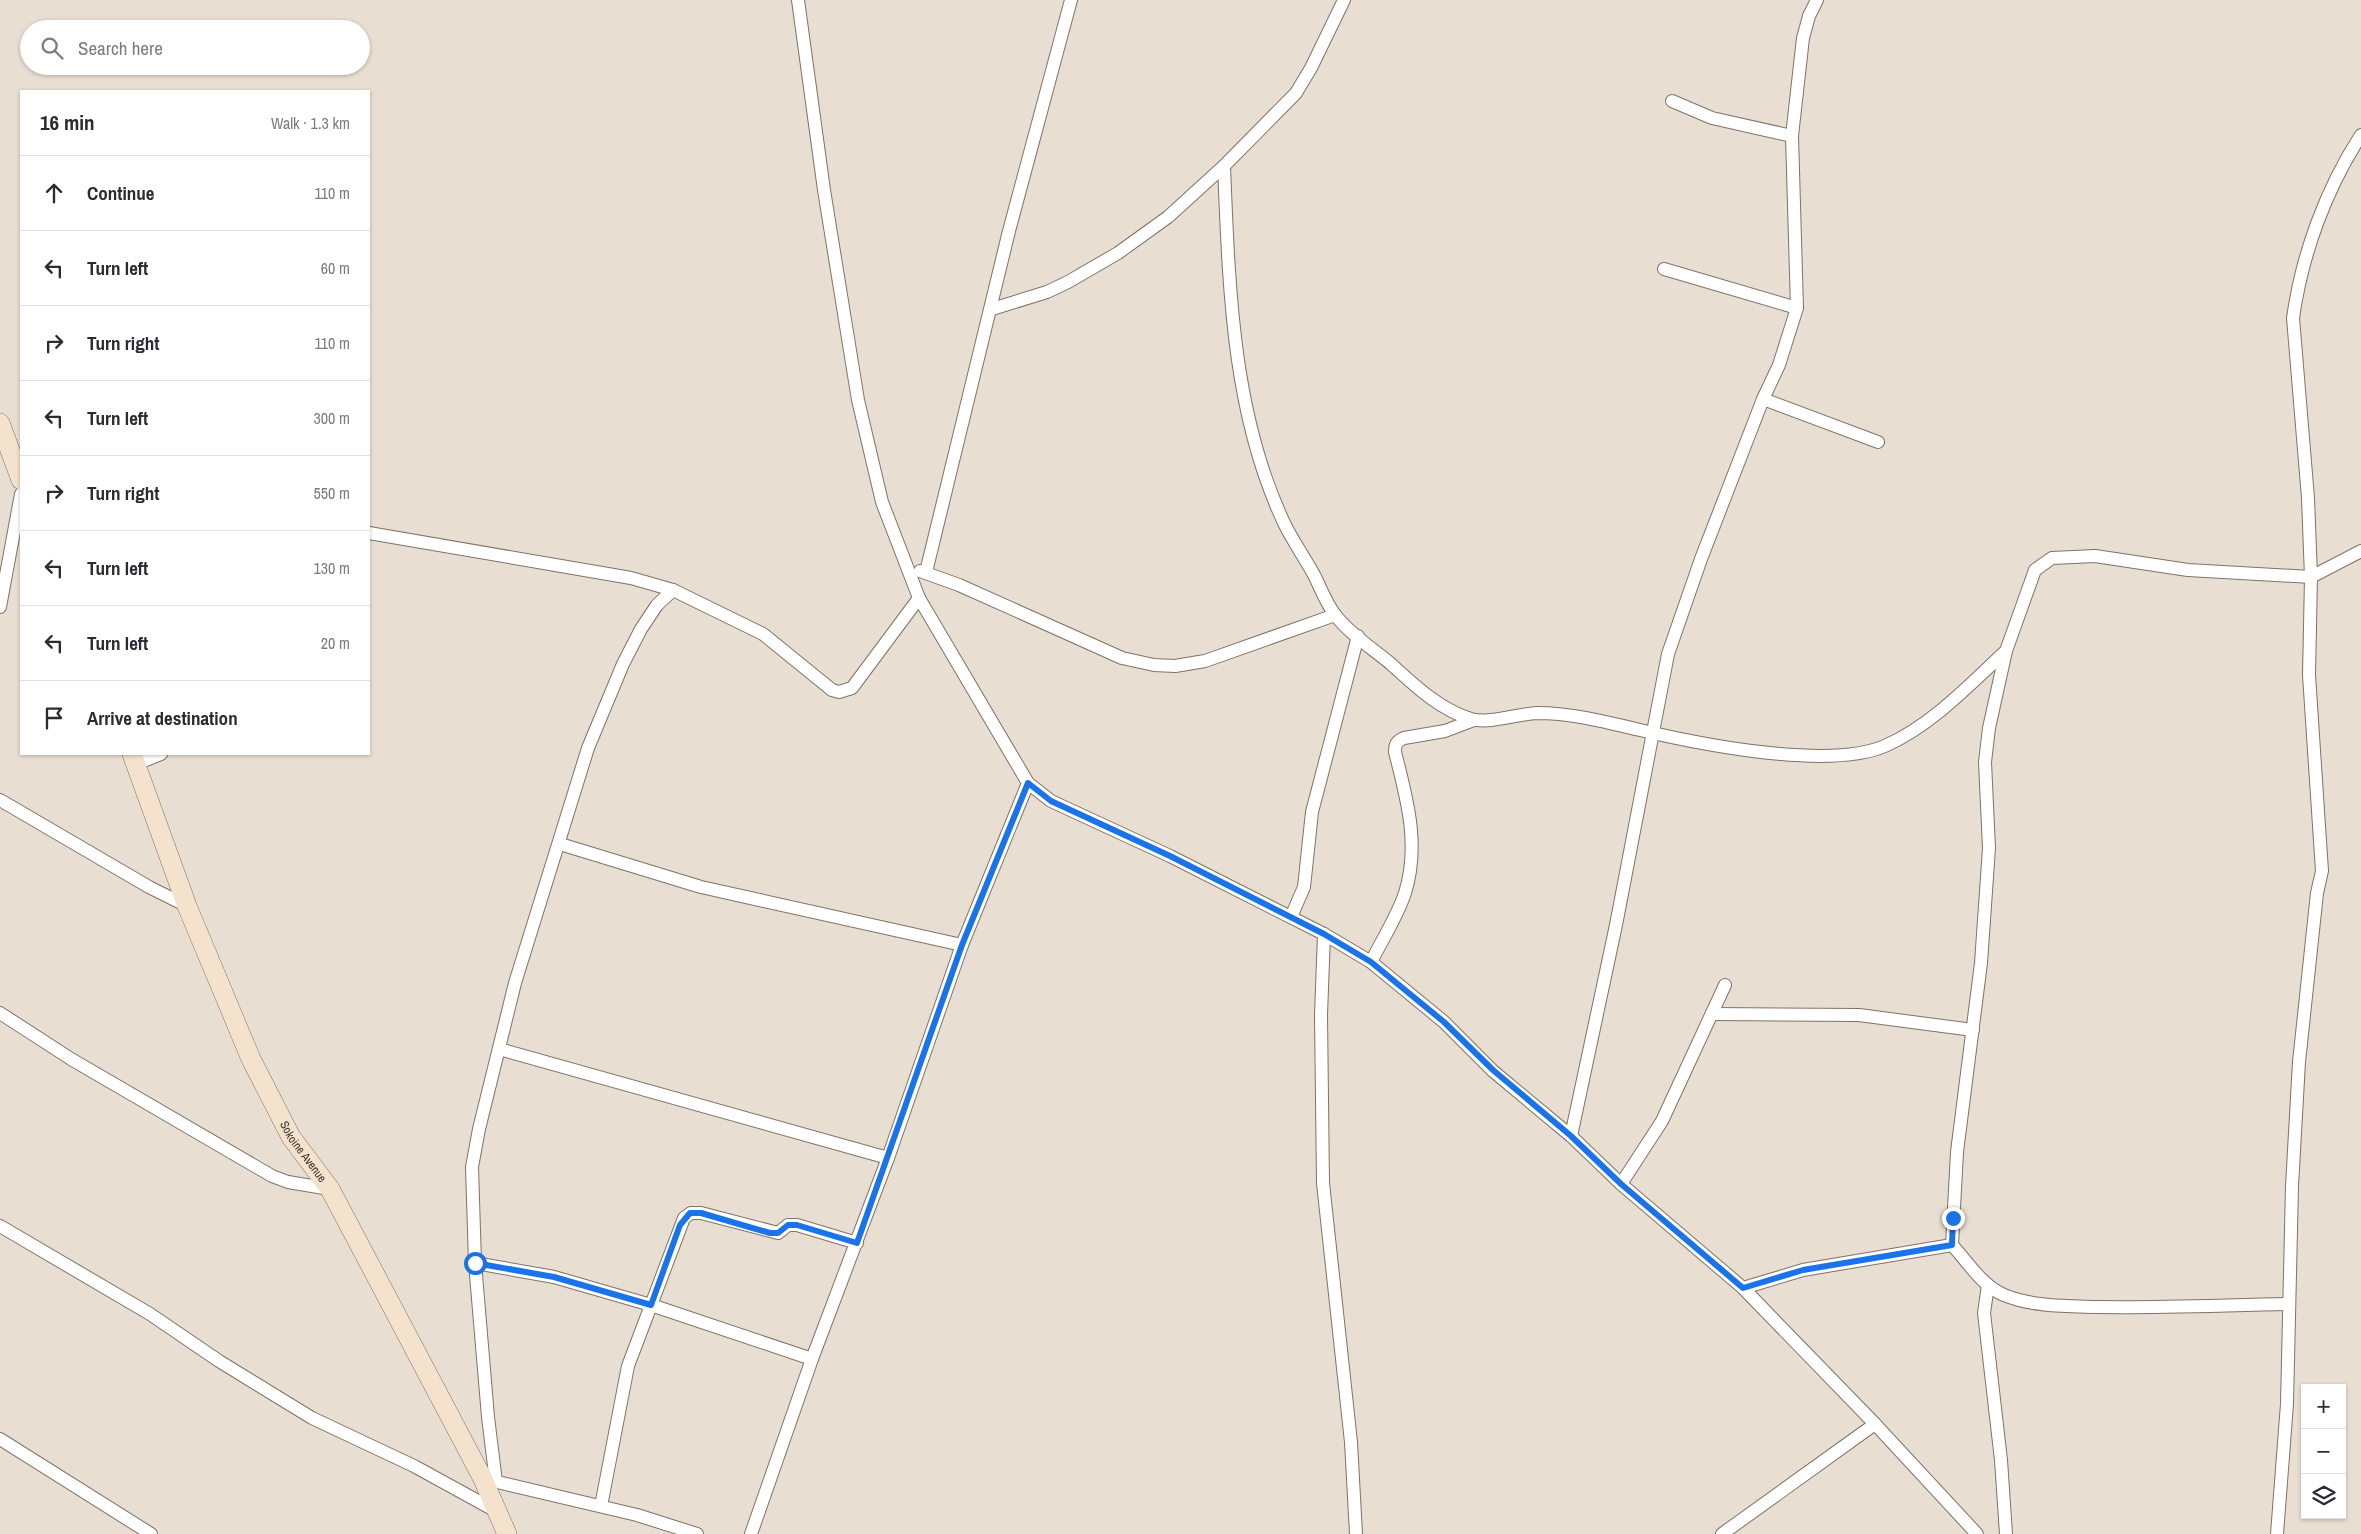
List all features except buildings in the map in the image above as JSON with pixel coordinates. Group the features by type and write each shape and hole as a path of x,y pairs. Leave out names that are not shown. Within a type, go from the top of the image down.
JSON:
{"street":[{"path":"798,0 824,190 858,400 882,502 919,598 1028,783 1051,801 1170,856 1324,934 1371,962 1444,1022 1493,1070 1571,1136 1621,1184 1743,1288 1875,1424 1977,1534"},
{"path":"926,572 992,309 1009,231 1071,0"},
{"path":"992,309 1047,292 1118,253 1168,217 1224,166 1296,93 1315,61 1344,0"},
{"path":"1571,1136 1616,925 1668,654 1683,604 1763,399 1779,365 1797,308 1792,136 1803,38 1809,16 1817,0"},
{"path":"1672,101 1712,118 1792,136"},
{"path":"2277,1534 2287,1404 2292,1186 2299,1062 2322,871 2309,674 2311,577 2294,318 2296,298 2327,196 2342,165 2361,135"},
{"path":"1224,166 1232,309 1251,428 1285,525 1335,615 1427,695 1451,711 1474,720"},
{"path":"1664,269 1797,308"},
{"path":"1763,399 1878,442"},
{"path":"2,430 18,457 20,472"},
{"path":"0,607 20,499"},
{"path":"370,533 604,573 673,590 763,634 832,690 839,692 852,688 919,598"},
{"path":"2289,1304 2146,1308 2062,1306 2020,1300 2003,1294 1988,1285 1952,1245 1957,1152 1981,962 1989,848 1986,762 1989,728 2006,651 2035,570 2052,558 2095,556 2188,570 2311,577 2361,551"},
{"path":"909,569 926,572 1122,658 1154,665 1175,666 1205,661 1335,615"},
{"path":"673,590 657,605 641,629 623,664 588,748 560,844 515,983 472,1167 475,1263 488,1417 489,1480 601,1506 697,1534"},
{"path":"1291,917 1304,886 1312,812 1358,636"},
{"path":"1371,962 1405,893 1412,852 1410,811 1394,752 1398,740 1445,732 1474,720 1536,713 1594,720 1652,733 1724,745 1821,758 1864,752 1884,747 1933,717 2006,651"},
{"path":"134,759 156,755"},
{"name":"Sokoine Avenue","path":"134,759 187,906 221,992 270,1099 291,1137 330,1189 489,1480 496,1511 507,1534"},
{"path":"751,1534 812,1358 888,1158 962,945 1028,783"},
{"path":"0,800 149,887 187,906"},
{"path":"560,844 701,886 962,945"},
{"path":"1324,934 1321,1015 1323,1183 1352,1442 1356,1534"},
{"path":"1621,1184 1662,1121 1725,985"},
{"path":"0,1013 71,1059 272,1176 288,1182 330,1189"},
{"path":"1712,1014 1858,1015 1973,1030"},
{"path":"499,1048 888,1158"},
{"path":"601,1506 628,1366 680,1225 690,1213 701,1213 770,1233 778,1233 788,1225 797,1225 857,1243"},
{"path":"0,1226 150,1314 219,1361 312,1418 414,1466 496,1511"},
{"path":"1743,1288 1803,1270 1952,1245"},
{"path":"475,1263 554,1277 651,1305 812,1358"},
{"path":"1988,1285 1984,1313 2002,1460 2006,1534"},
{"path":"1722,1534 1875,1424"},
{"path":"0,1439 151,1534"}],"route":[{"path":"475,1263 554,1277 651,1305 680,1225 690,1213 701,1213 770,1233 778,1233 792,1224 857,1243 962,945 1028,783 1051,801 1170,856 1324,934 1371,962 1444,1022 1493,1070 1571,1136 1621,1184 1743,1288 1803,1270 1952,1245 1953,1218"}]}
